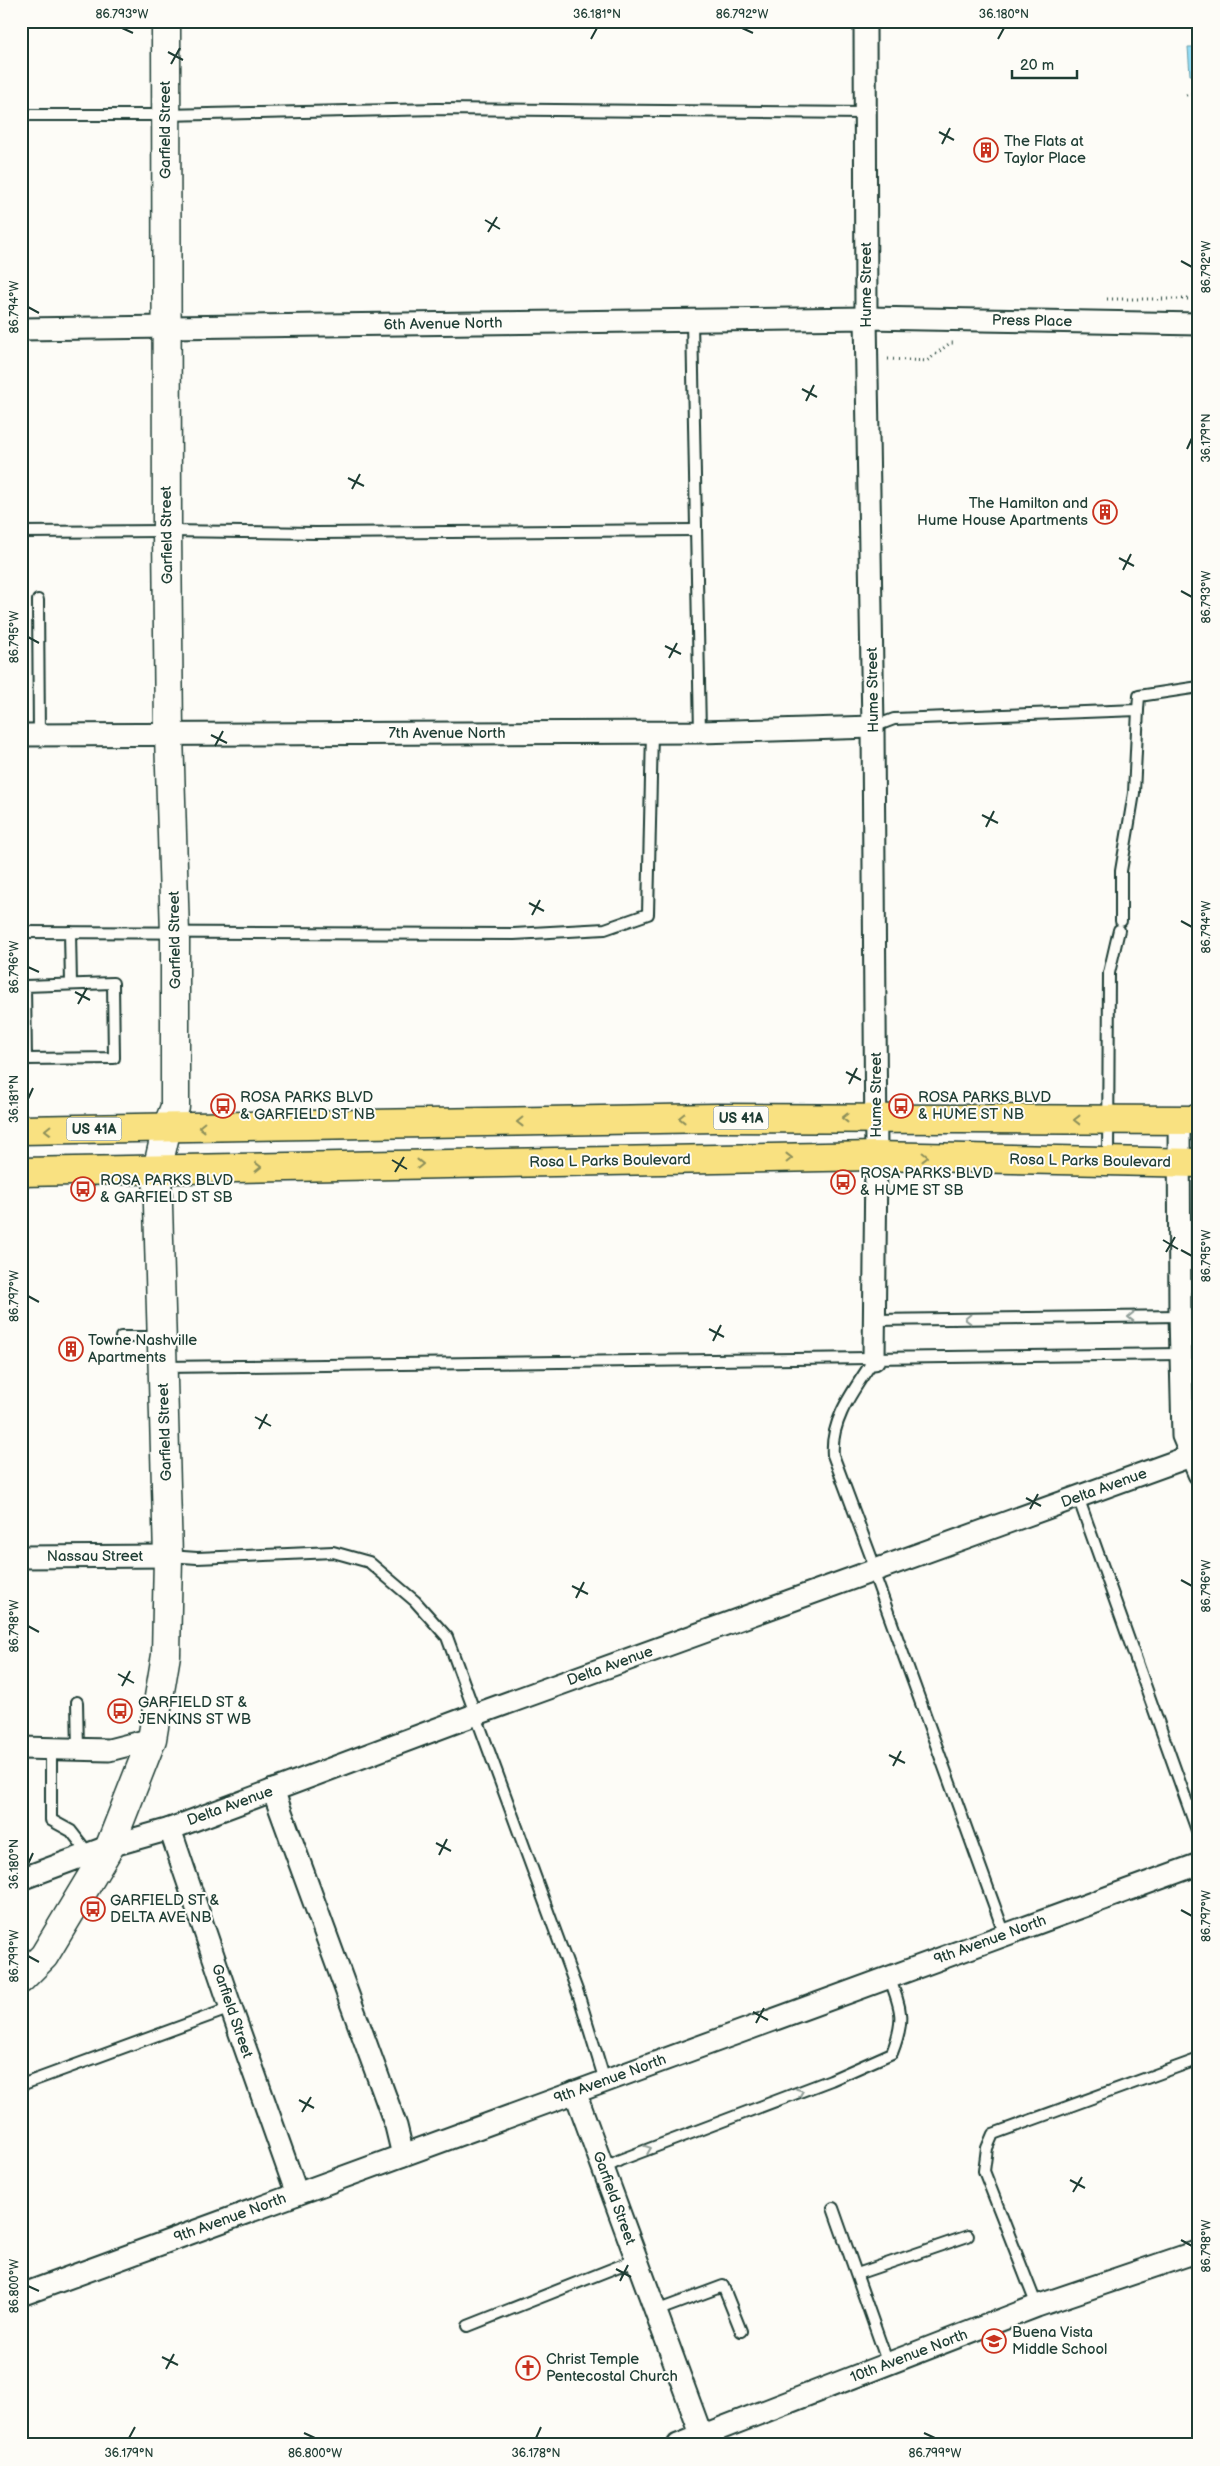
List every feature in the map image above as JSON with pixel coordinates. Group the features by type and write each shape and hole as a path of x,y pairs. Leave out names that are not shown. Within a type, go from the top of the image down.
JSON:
{"main road":[{"name":"US 41A","path":"21,1130 716,1118 1189,1119"},
{"name":"Rosa L Parks Boulevard","path":"21,1172 876,1156 1188,1163"}],"street":[{"name":"Garfield Street","path":"21,1979 44,1956 100,1850 152,1739 166,1655 168,1556 157,1170 167,1127 176,1107 175,934 169,734 165,329 166,21"},
{"name":"Hume Street","path":"866,21 866,318 873,727 876,1118 874,1359"},
{"name":"6th Avenue North","path":"21,329 165,329 866,318"},
{"name":"Press Place","path":"866,318 1199,324"},
{"name":"7th Avenue North","path":"30,735 700,732 873,727"},
{"path":"1189,1119 1180,1354 1183,1436 1197,1461"},
{"name":"Delta Avenue","path":"21,1880 100,1850 170,1828 477,1714 1078,1497 1197,1461"},
{"name":"Nassau Street","path":"21,1557 168,1556"},
{"path":"21,1748 110,1750 152,1739"},
{"path":"272,1790 396,2126 403,2155"},
{"name":"Garfield Street","path":"170,1828 297,2194"},
{"name":"9th Avenue North","path":"21,2295 1199,1864"},
{"name":"Garfield Street","path":"575,2092 704,2441"},
{"name":"10th Avenue North","path":"678,2445 704,2441 888,2364 1037,2306 1199,2251"}],"lane":[{"path":"21,115 165,115 437,109 866,113"},
{"path":"692,320 700,732"},
{"path":"21,532 316,533 695,530"},
{"path":"30,735 38,600"},
{"path":"1108,1162 1109,973 1120,925 1121,870 1134,793 1139,696 1199,687"},
{"path":"873,727 894,719 1138,710"},
{"path":"21,932 514,934 605,929 648,914 652,732"},
{"path":"70,932 71,984"},
{"path":"113,983 114,1058 26,1059 24,986 71,984 113,983"},
{"path":"874,1320 1180,1316"},
{"path":"121,1337 162,1337"},
{"path":"163,1367 1180,1354"},
{"path":"874,1359 843,1410 831,1438 833,1455 1005,1935"},
{"path":"1078,1497 1199,1836"},
{"path":"168,1556 197,1558 333,1552 369,1562 415,1601 447,1637 477,1714 578,1993 605,2081"},
{"path":"77,1702 78,1749"},
{"path":"51,1748 51,1820 100,1850"},
{"path":"603,2169 620,2160 831,2080 892,2053 901,2029 899,2003 889,1977"},
{"path":"21,2085 231,2008"},
{"path":"1037,2306 984,2171 987,2148 993,2134 1199,2059"},
{"path":"833,2208 888,2364"},
{"path":"857,2274 968,2236"},
{"path":"468,2326 637,2259"},
{"path":"656,2311 722,2286 741,2331"}],"path":[{"path":"1186,95 1199,92"},
{"path":"885,359 926,361 950,343 960,343"}],"water":[{"path":"1188,47 1199,47 1199,75 1190,75"}],"place":[{"name":"The Flats at Taylor Place","path":"986,150"},
{"name":"The Hamilton and Hume House Apartments","path":"1105,512"},
{"name":"ROSA PARKS BLVD & GARFIELD ST NB","path":"223,1106"},
{"name":"ROSA PARKS BLVD & HUME ST NB","path":"901,1106"},
{"name":"ROSA PARKS BLVD & HUME ST SB","path":"843,1182"},
{"name":"ROSA PARKS BLVD & GARFIELD ST SB","path":"83,1189"},
{"name":"Towne Nashville Apartments","path":"71,1349"},
{"name":"GARFIELD ST & JENKINS ST WB","path":"120,1711"},
{"name":"GARFIELD ST & DELTA AVE NB","path":"93,1909"},
{"name":"Buena Vista Middle School","path":"994,2341"},
{"name":"Christ Temple Pentecostal Church","path":"528,2368"}]}
